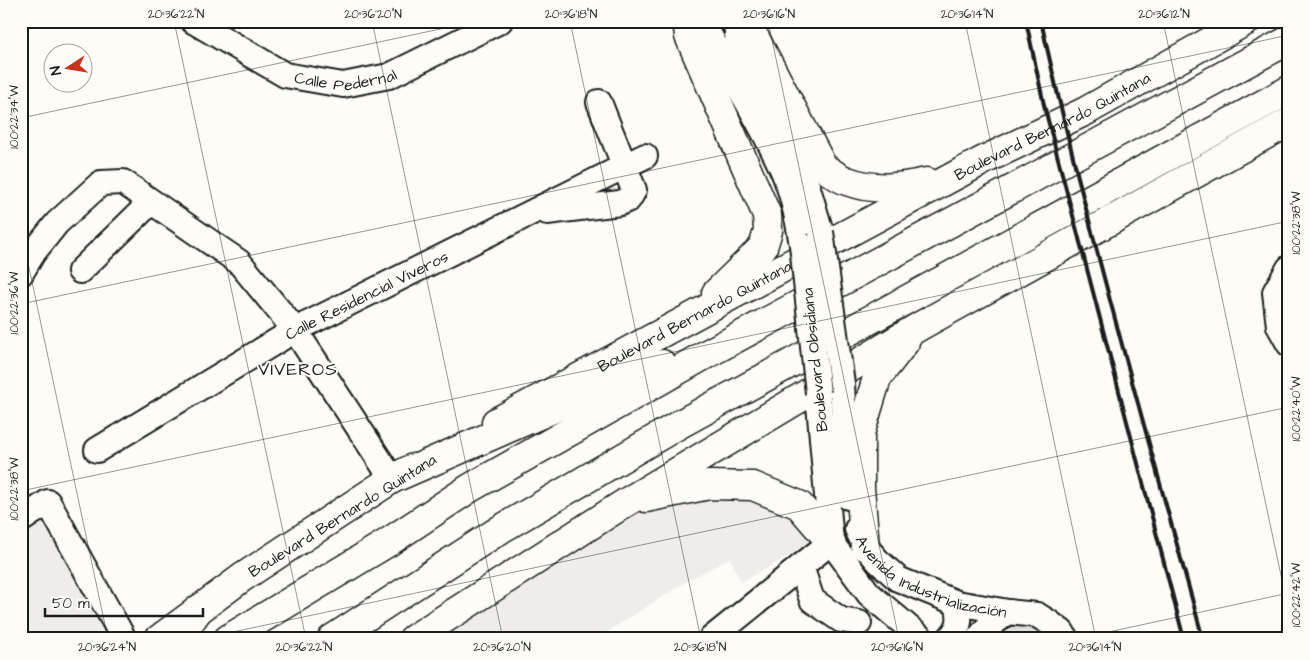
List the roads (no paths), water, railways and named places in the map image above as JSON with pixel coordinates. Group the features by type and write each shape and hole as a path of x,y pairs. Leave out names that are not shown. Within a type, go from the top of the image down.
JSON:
{"main road":[{"path":"687,21 689,36 767,215 768,231 763,247 696,314"},
{"path":"746,21 823,167 846,181 873,188 900,188 927,182 984,160"},
{"name":"Boulevard Bernardo Quintana","path":"159,639 243,577 392,479 984,160 1086,111 1246,21"},
{"path":"228,639 387,543 470,488 705,355 1289,40"},
{"path":"332,639 501,529 680,424 1289,90"},
{"path":"1185,147 1225,138 1289,107"},
{"path":"413,639 625,503 920,326 1289,122"},
{"path":"865,546 860,488 860,434 877,378 897,350 920,326"},
{"path":"392,479 633,374 668,361 705,355"},
{"path":"625,503 709,485 753,486 798,504 831,542"},
{"path":"178,639 199,608"}],"street":[{"name":"Calle Pedernal","path":"193,21 285,75 343,86 389,76 500,21"},
{"name":"Boulevard Obsidiana","path":"702,21 783,171 796,212 812,239"},
{"name":"Boulevard Obsidiana","path":"736,21 738,45 743,63 801,165 812,239 818,394 831,542"},
{"path":"530,214 620,203 629,199 634,190 635,161 599,102"},
{"name":"Calle Residencial Viveros","path":"97,450 295,330 635,161"},
{"path":"21,273 33,253 57,223 101,183 123,182 239,262 295,330 392,479"},
{"path":"80,271 151,202"},
{"name":"Avenida Industrialización","path":"812,239 842,384 848,508 865,546 898,579 957,602 1008,612 1037,615 1062,632 1066,639"},
{"path":"1289,268 1275,292 1279,326 1289,344"},
{"path":"21,520 48,502 124,639"},
{"path":"711,639 831,542 869,594 922,639"},
{"path":"801,566 812,600 856,631 869,594"},
{"path":"949,639 956,632 960,618 957,602"},
{"path":"978,639 987,628 1008,612"}],"railway":[{"path":"1026,21 1044,105 1184,639"},
{"path":"1041,21 1098,254 1203,639"}],"district":[{"name":"VIVEROS","path":"298,369"}]}
